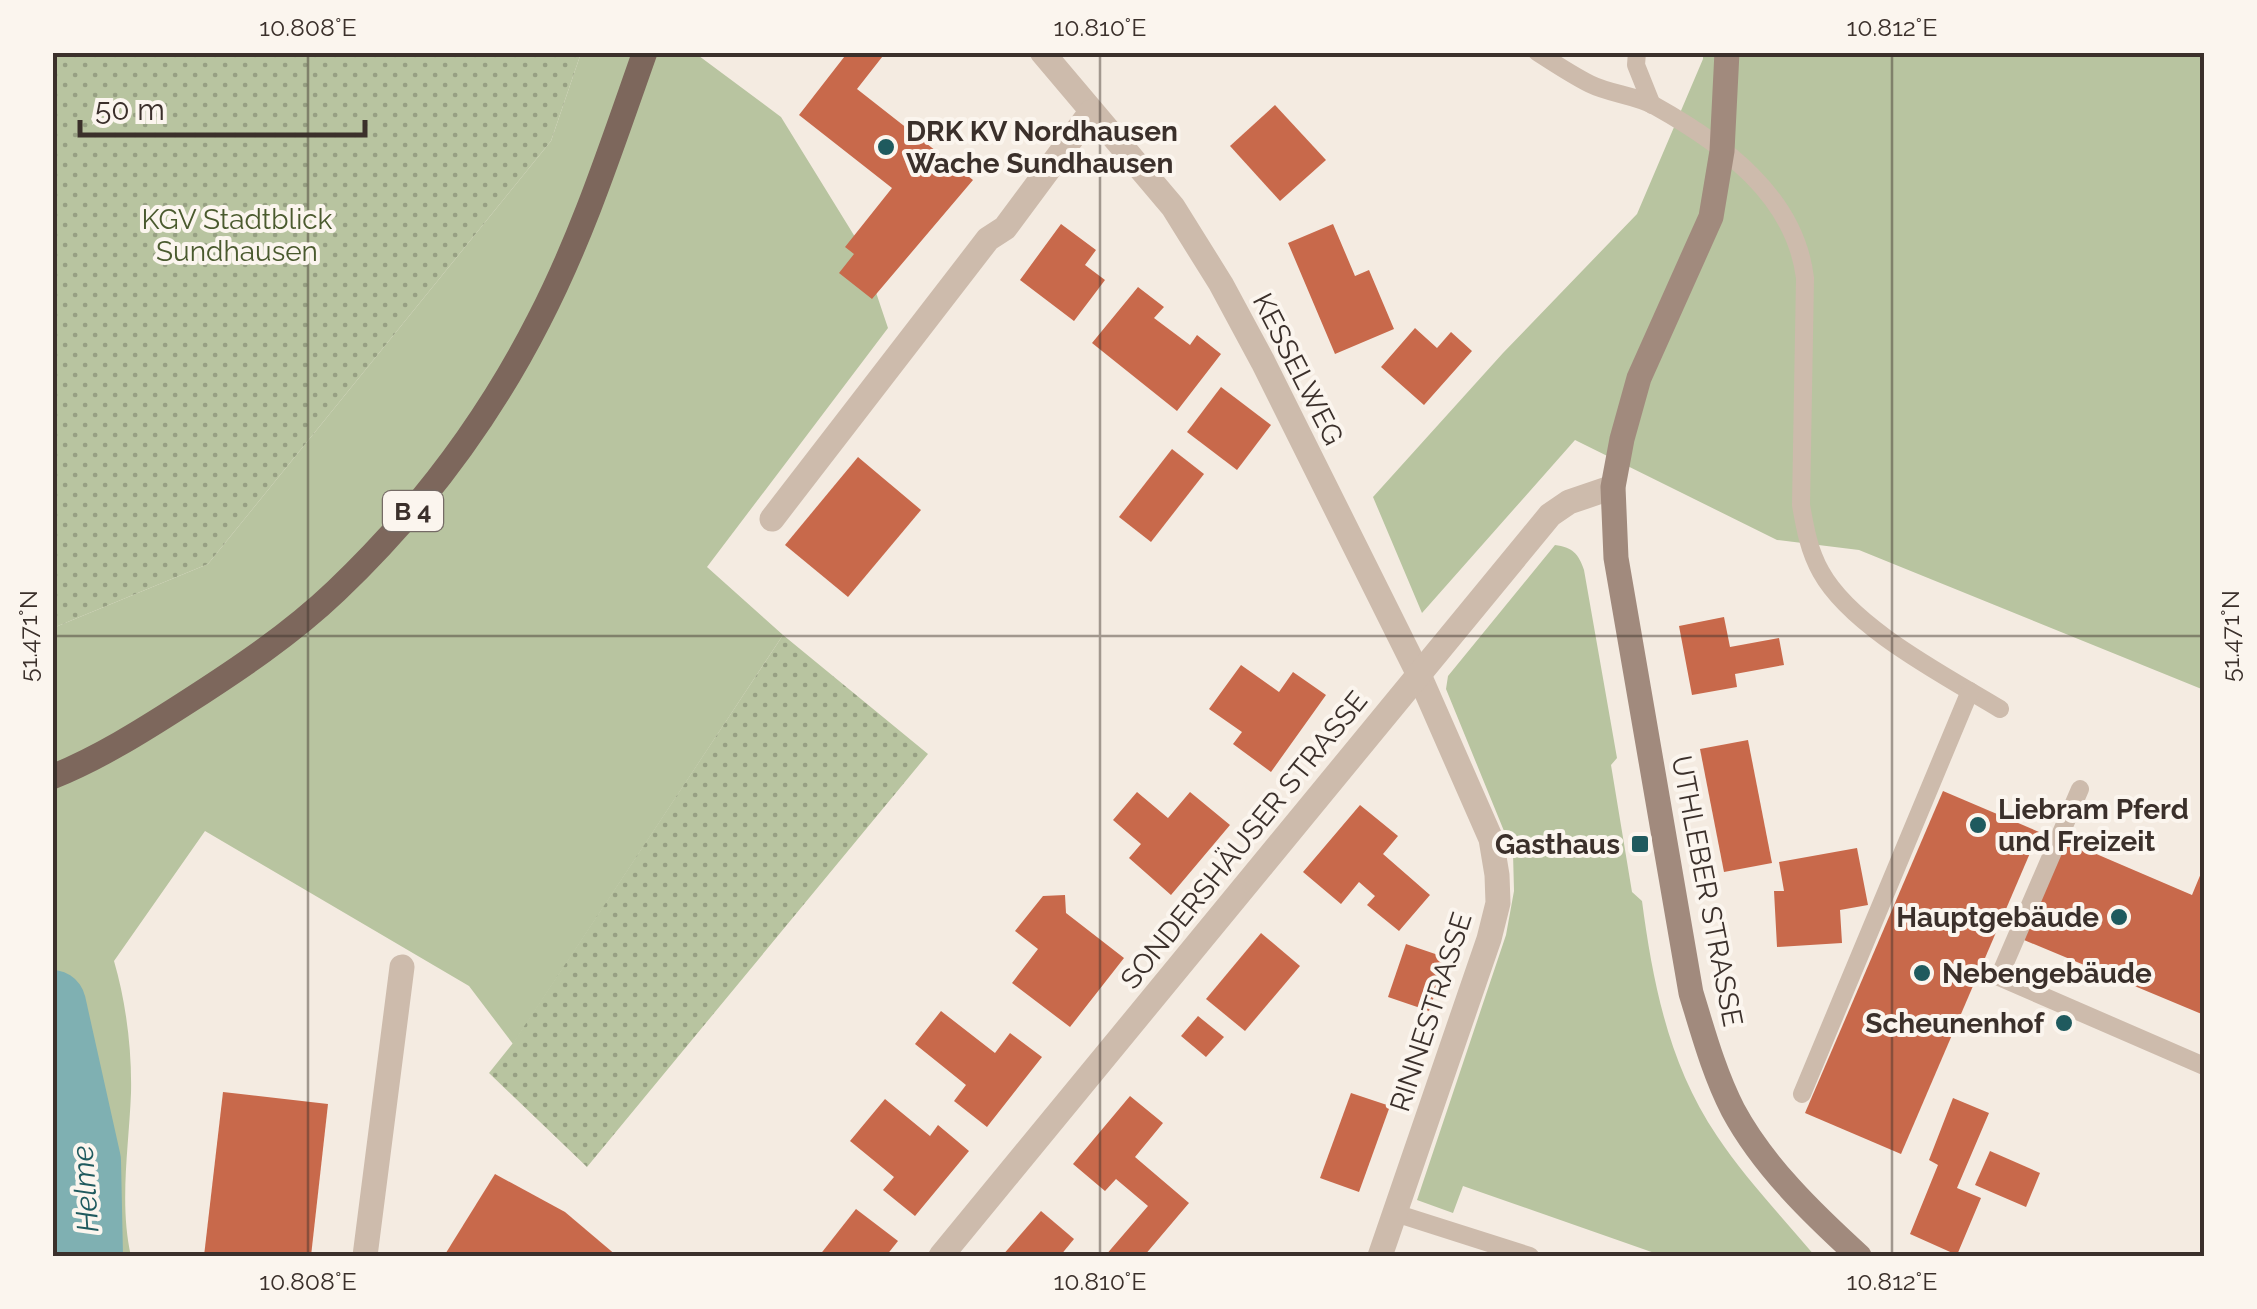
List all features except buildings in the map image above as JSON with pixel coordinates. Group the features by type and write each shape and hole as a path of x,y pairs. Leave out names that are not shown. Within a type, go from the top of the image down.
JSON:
{"main road":[{"name":"B 4","path":"52,778 124,743 242,667 319,605 416,507 482,417 540,320 596,188 645,52"}],"street":[{"name":"KESSELWEG","path":"1042,52 1173,207 1220,284 1272,379 1418,674"},
{"name":"UTHLEBER STRASSE","path":"1727,52 1722,151 1711,218 1639,378 1612,487 1616,558 1690,993 1712,1061 1734,1112 1770,1162 1851,1254"},
{"path":"772,518 988,239 1005,228 1091,112"},
{"name":"SONDERSHÄUSER STRASSE","path":"941,1256 1550,516 1570,502 1612,487"},
{"name":"RINNESTRASSE","path":"1380,1256 1498,904 1490,839 1418,674"},
{"path":"365,1256 402,968"}],"lane":[{"path":"1537,52 1592,85 1652,104 1722,151 1762,184 1782,208 1802,253 1805,278 1801,505 1807,540 1821,573 1842,602 1903,650 2000,710"},
{"path":"1637,52 1636,65 1652,104"},
{"path":"1802,1094 1970,691"},
{"path":"2080,789 1998,977 2204,1066"},
{"path":"1395,1213 1530,1256"}],"green space":[{"name":"KGV Stadtblick Sundhausen","path":"53,52 581,53 551,141 208,564 53,628"},
{"path":"581,53 695,53 781,117 860,245 888,328 707,567 783,635 513,1044 469,986 205,831 114,961 125,1009 130,1060 125,1196 131,1256 53,1256 53,628 208,564 551,141"},
{"path":"1703,53 2204,53 2204,690 1859,550 1777,540 1575,440 1422,613 1373,497 1503,353 1637,214"},
{"path":"1555,545 1574,552 1584,570 1617,758 1611,765 1632,892 1642,901 1658,993 1675,1052 1700,1109 1717,1136 1815,1256 1663,1256 1463,1186 1453,1213 1417,1200 1506,935 1514,891 1513,853 1446,689 1448,676"},
{"path":"783,635 928,754 587,1167 489,1073 513,1043"}],"waterway":[{"name":"Helme","path":"52,1004 87,1161 89,1256"}],"place":[{"name":"DRK KV Nordhausen Wache Sundhausen","path":"886,147"},
{"name":"Liebram Pferd und Freizeit","path":"1978,825"},
{"name":"Gasthaus","path":"1640,844"},
{"name":"Hauptgebäude","path":"2119,917"},
{"name":"Nebengebäude","path":"1922,973"},
{"name":"Scheunenhof","path":"2064,1023"}]}
